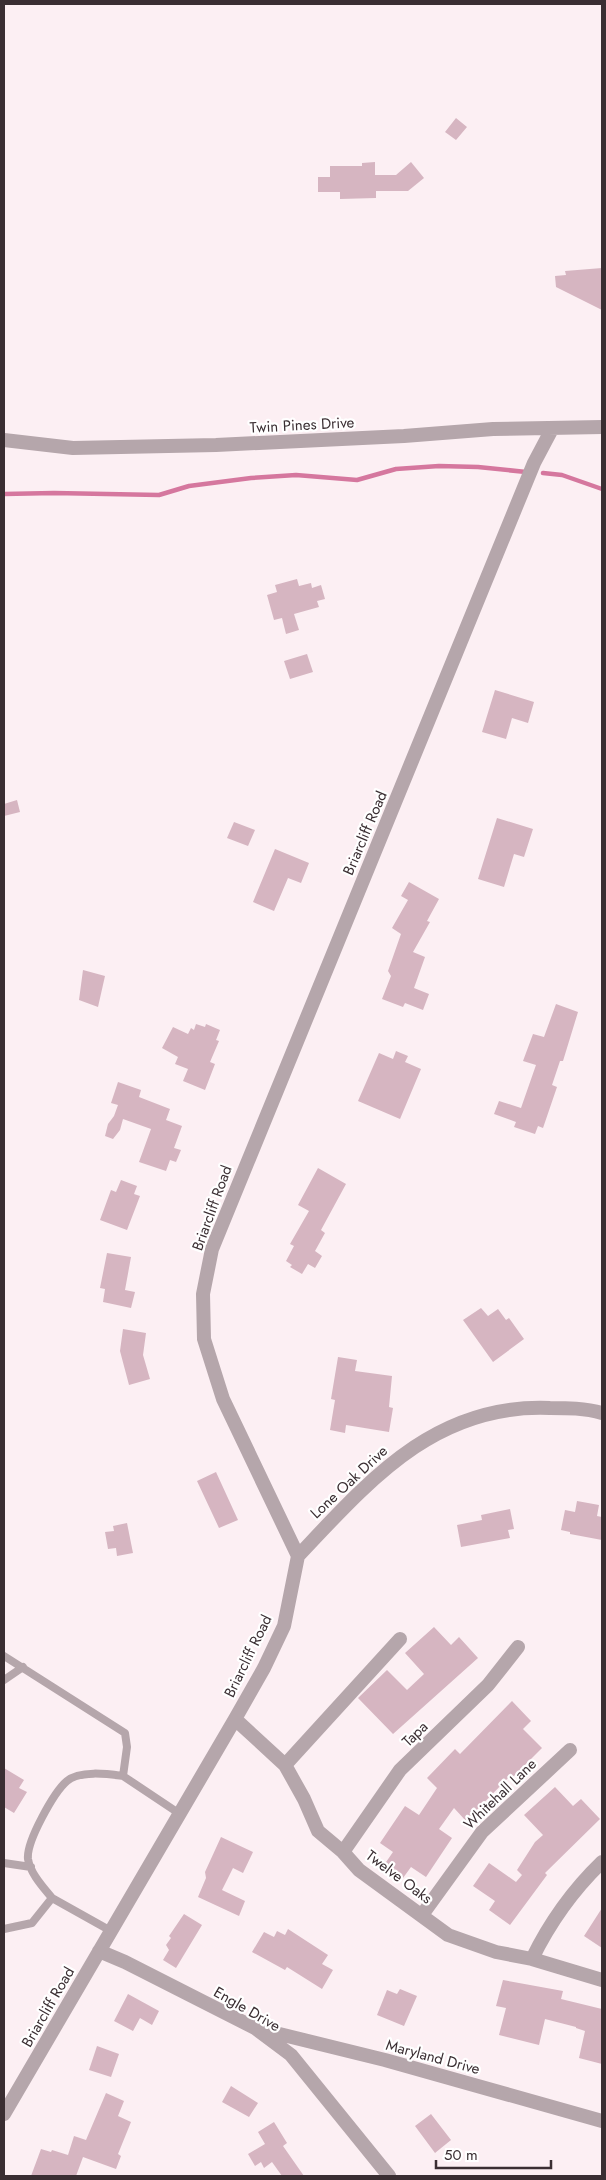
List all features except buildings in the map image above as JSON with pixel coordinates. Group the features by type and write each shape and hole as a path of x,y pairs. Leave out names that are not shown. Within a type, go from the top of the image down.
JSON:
{"street":[{"name":"Twin Pines Drive","path":"4,440 82,448 226,444 602,426"},
{"name":"Briarcliff Road","path":"4,2114 235,1719 264,1668 284,1626 298,1556 223,1398 204,1339 203,1294 212,1249 530,472 552,429"},
{"name":"Lone Oak Drive","path":"298,1556 381,1471 416,1445 446,1429 499,1411 534,1407 579,1409 602,1413"},
{"path":"285,1765 400,1639"},
{"name":"Tapa","path":"343,1852 400,1770 488,1685 518,1647"},
{"name":"Twelve Oaks","path":"235,1719 285,1765 304,1799 314,1826 343,1852 359,1870 448,1935 496,1952 532,1959 602,1980"},
{"name":"Whitehall Lane","path":"422,1915 482,1832 570,1750"},
{"path":"532,1959 543,1936 565,1902 602,1862"},
{"name":"Engle Drive","path":"99,1951 125,1962 255,2028 291,2055 389,2176"},
{"name":"Maryland Drive","path":"255,2028 385,2060 602,2121"}],"lane":[{"path":"4,1656 125,1733 127,1747 123,1776"},
{"path":"4,1680 23,1667"},
{"path":"111,1931 52,1898 38,1882 28,1860 30,1842 40,1820 67,1781 88,1774 123,1776 180,1814"},
{"path":"4,1863 31,1867"},
{"path":"4,1929 32,1923 52,1898"}],"waterway":[{"path":"4,494 159,495 189,486 251,478 296,475 357,480 396,469 439,466 478,467 526,472"},
{"path":"543,473 562,475 602,489"}]}
